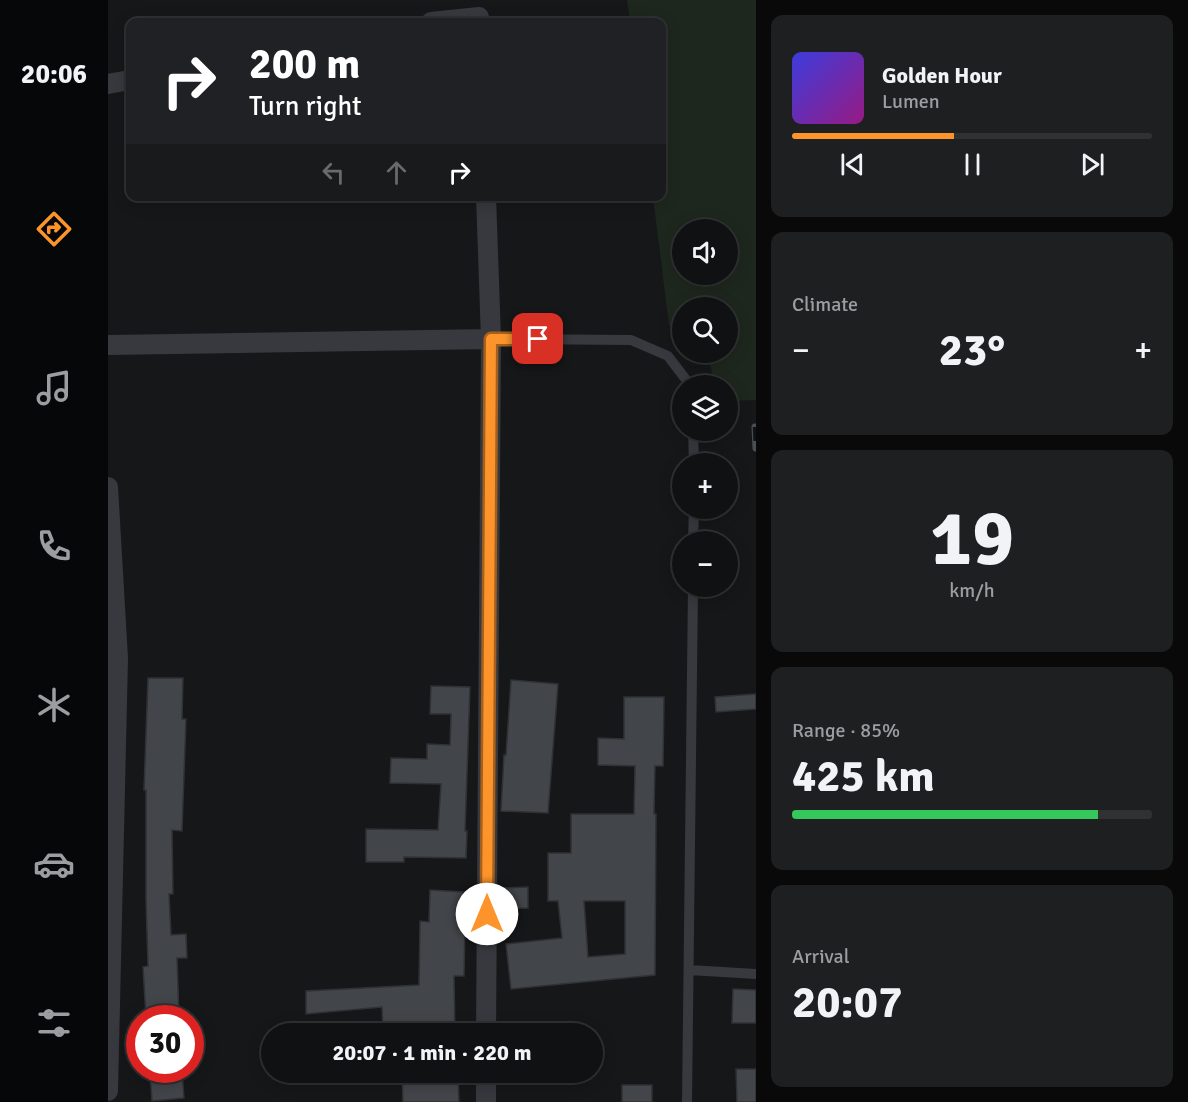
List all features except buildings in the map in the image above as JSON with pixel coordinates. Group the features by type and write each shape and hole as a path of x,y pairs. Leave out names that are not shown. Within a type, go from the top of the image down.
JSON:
{"street":[{"path":"452,18 479,13"},
{"path":"108,84 126,81"},
{"path":"486,201 491,339 486,1023"},
{"path":"108,345 491,339"},
{"path":"108,487 113,658 108,1090"},
{"path":"486,1083 486,1102"}],"lane":[{"path":"491,339 631,339 668,356 682,375"},
{"path":"687,1102 693,597"},
{"path":"689,970 756,974"}],"shaded area":[{"path":"627,0 756,0 756,400 738,401 738,375 712,375 711,367 707,363 738,363 738,297 672,297 672,328 669,325 654,201 666,201 666,18 629,18"}],"railway":[{"path":"755,427 756,448"}],"route":[{"path":"487,914 491,339 538,339"}]}
